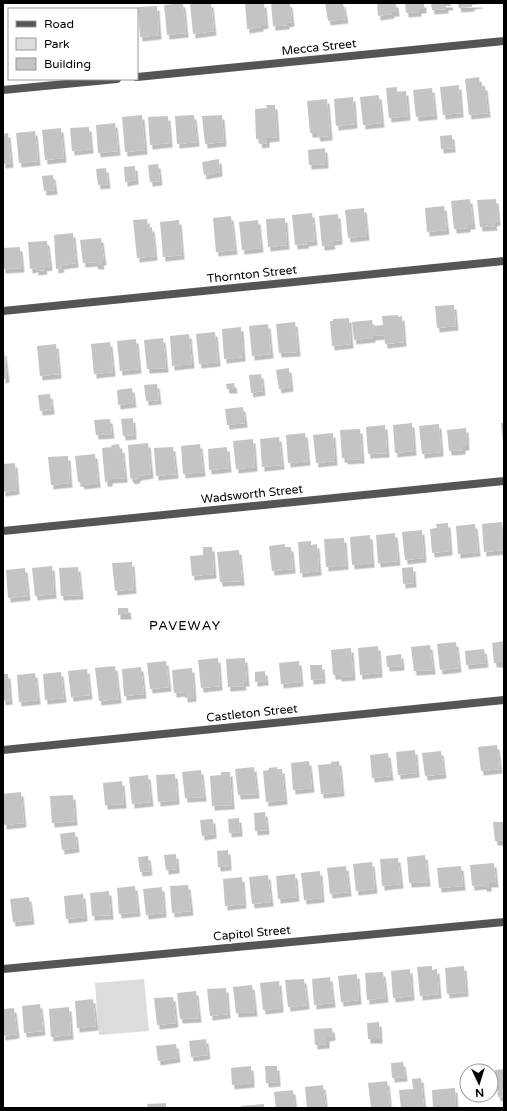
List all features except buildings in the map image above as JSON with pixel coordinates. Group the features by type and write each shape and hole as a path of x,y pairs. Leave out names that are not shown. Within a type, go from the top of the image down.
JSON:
{"street":[{"name":"Mecca Street","path":"138,77 504,41"},
{"path":"3,90 107,80"},
{"name":"Thornton Street","path":"3,311 504,261"},
{"name":"Wadsworth Street","path":"3,531 504,481"},
{"name":"Castleton Street","path":"3,750 504,700"},
{"name":"Capitol Street","path":"3,969 504,922"}],"green space":[{"path":"144,979 149,1031 99,1035 95,983"}],"district":[{"name":"PAVEWAY","path":"185,625"}]}
